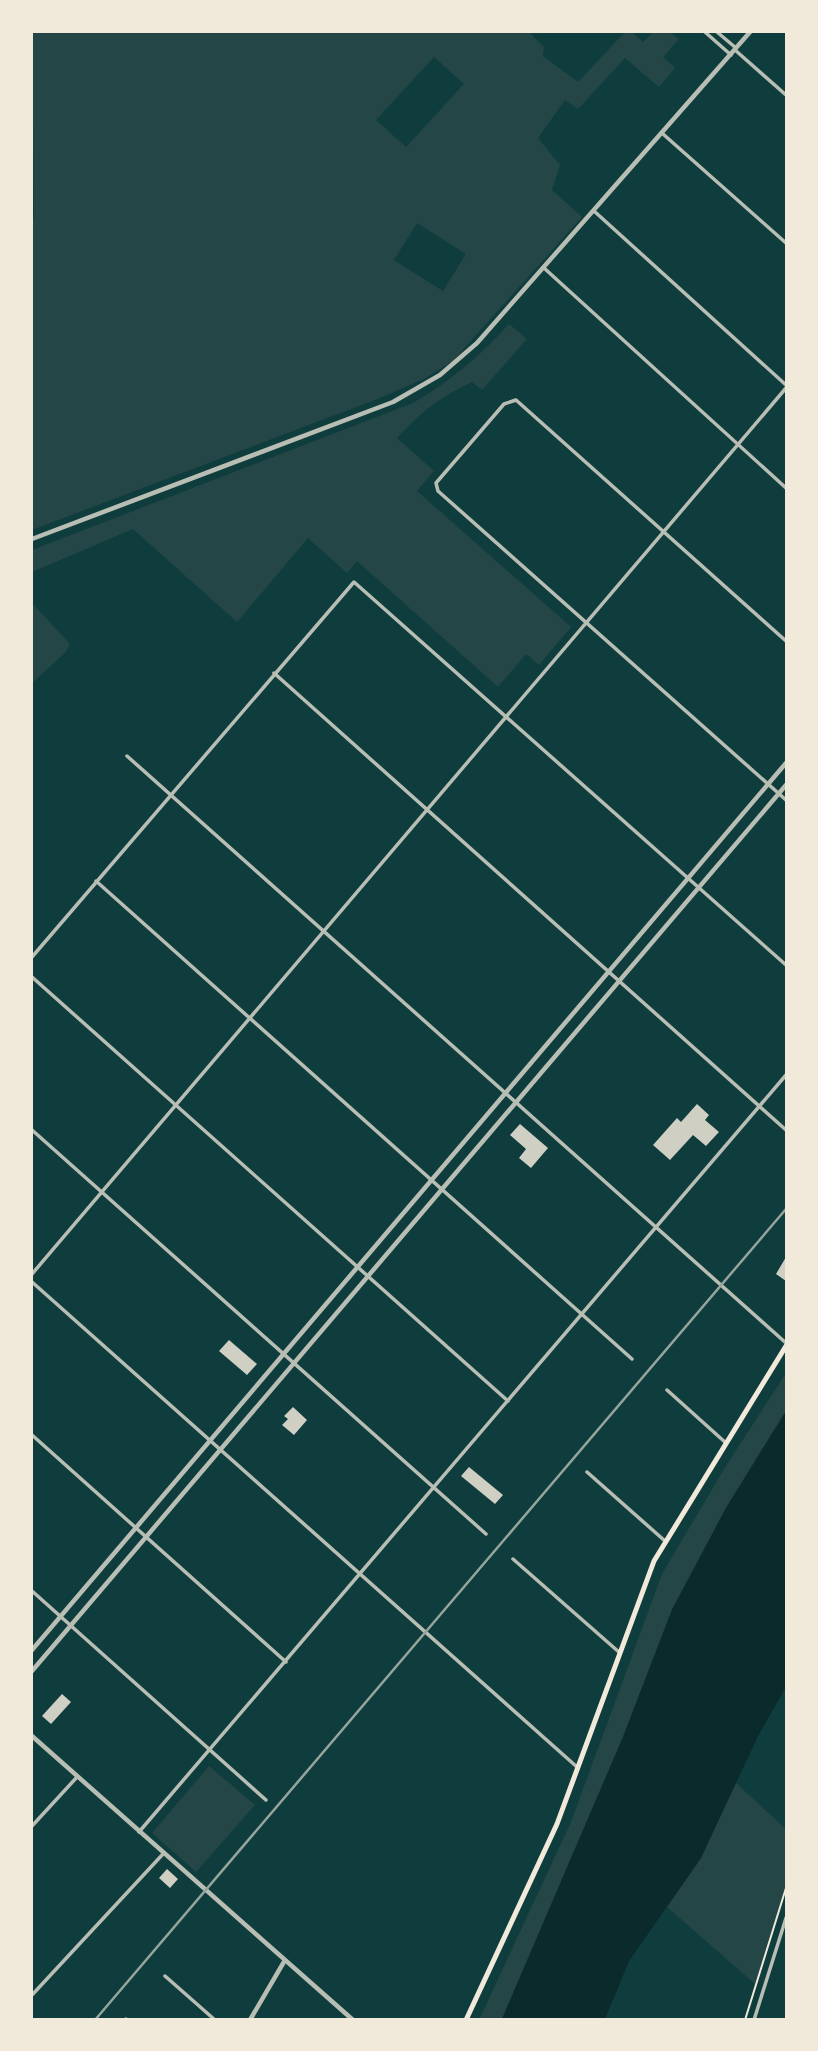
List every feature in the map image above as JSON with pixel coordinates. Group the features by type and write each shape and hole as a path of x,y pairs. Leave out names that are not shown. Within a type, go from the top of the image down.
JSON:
{"main road":[{"path":"466,2020 548,1847 646,1581 665,1541 786,1345"}],"street":[{"path":"705,32 734,51 786,95"},
{"path":"717,32 734,51"},
{"path":"32,539 358,415 411,393 453,366 544,268 750,32"},
{"path":"663,134 786,243"},
{"path":"32,1274 786,387 594,211"},
{"path":"544,268 786,488"},
{"path":"786,641 529,411 512,400 504,404 443,474 436,487 786,800"},
{"path":"32,957 354,583 786,965"},
{"path":"274,673 786,1130"},
{"path":"127,756 786,1345"},
{"path":"32,1650 786,763"},
{"path":"32,1671 786,785"},
{"path":"96,881 632,1359"},
{"path":"32,977 508,1401"},
{"path":"139,1832 786,1075"},
{"path":"32,1130 486,1534"},
{"path":"32,1282 578,1768"},
{"path":"667,1390 726,1443"},
{"path":"32,1435 286,1662"},
{"path":"587,1472 665,1541"},
{"path":"513,1559 620,1653"},
{"path":"32,1591 266,1800"},
{"path":"32,1736 353,2020"},
{"path":"32,1826 77,1777"},
{"path":"32,1995 163,1854"},
{"path":"754,2020 786,1918"},
{"path":"250,2020 285,1960"},
{"path":"165,1976 215,2020"}],"path":[{"path":"746,2020 786,1888"}],"shaded area":[{"path":"32,32 529,32 544,47 543,56 578,82 625,32 632,32 643,42 653,32 670,32 679,39 663,57 675,68 659,87 625,58 578,109 565,100 538,138 560,165 552,190 582,217 453,361 422,380 375,400 32,530","holes":["434,57 464,84 406,147 376,120","417,223 466,254 443,291 394,260"]},
{"path":"509,324 527,339 482,390 472,382 450,393 423,413 397,438 434,471 417,491 571,627 539,665 526,654 498,687 357,561 347,573 308,538 237,622 133,529 32,572 32,550 413,403 464,367"},
{"path":"32,603 70,644 66,652 32,683"},
{"path":"786,1373 786,1411 726,1508 672,1609 623,1737 502,2019 479,2020 571,1822 662,1574 724,1469"},
{"path":"786,1411 786,1687 758,1736 701,1858 629,1961 605,2019 502,2019 623,1737 672,1610 726,1508"},
{"path":"209,1766 255,1805 196,1872 152,1833"},
{"path":"735,1782 786,1829 786,1884 755,1984 667,1907 701,1858"}],"building":[{"path":"697,1104 709,1115 705,1120 719,1132 706,1146 693,1135 670,1160 653,1145 677,1118 681,1122"},
{"path":"520,1124 548,1148 531,1168 519,1158 526,1149 510,1135"},
{"path":"786,1257 786,1281 776,1274"},
{"path":"229,1340 257,1364 247,1375 219,1351"},
{"path":"293,1407 307,1420 294,1435 282,1425 288,1419 284,1416"},
{"path":"469,1467 503,1495 495,1504 461,1476"},
{"path":"62,1694 71,1702 51,1724 42,1716"},
{"path":"167,1869 178,1879 170,1888 159,1878"}],"railway":[{"path":"95,2020 786,1209"}]}
